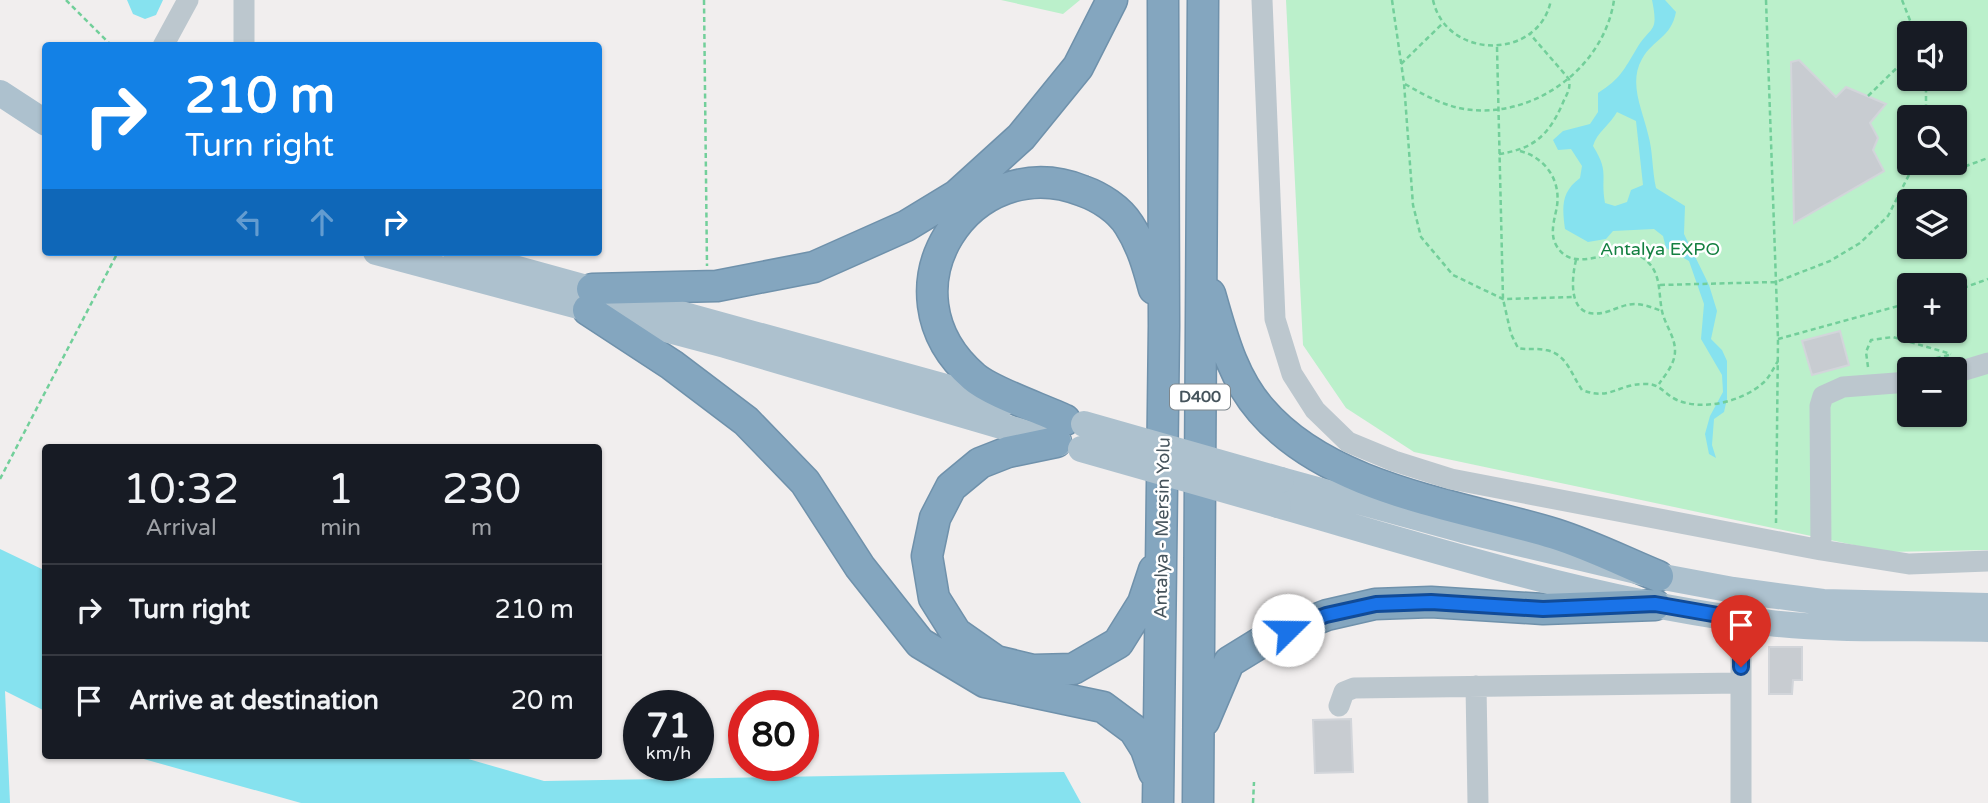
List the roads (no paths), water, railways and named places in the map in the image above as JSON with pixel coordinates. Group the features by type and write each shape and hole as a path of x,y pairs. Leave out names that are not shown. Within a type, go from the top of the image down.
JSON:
{"highway":[{"path":"590,299 704,287 814,267 906,226 957,195 1021,137 1078,67 1112,0"},
{"name":"Antalya - Mersin Yolu","path":"1158,795 1164,326 1163,0"},
{"name":"Antalya - Mersin Yolu","path":"1198,798 1203,0"},
{"path":"1072,434 975,379 946,348 934,317 930,286 941,248 961,218 993,193 1026,184 1063,183 1100,198 1128,223 1146,259 1164,326"},
{"path":"1201,266 1237,375 1261,411 1303,449 1350,472 1441,505 1556,535 1657,590"},
{"path":"590,299 746,421 805,482 860,567 920,643 985,681 1102,707 1134,730 1146,749 1158,795"},
{"path":"1072,434 980,463 951,487 935,518 927,556 934,598 956,633 996,661 1033,670 1073,669 1118,643 1143,603 1162,543"},
{"path":"1198,735 1229,662 1268,638 1326,615 1376,604 1431,602 1543,609 1657,590"}],"main road":[{"path":"0,74 42,101"},
{"path":"0,93 42,120"},
{"path":"394,256 590,299"},
{"path":"467,256 725,345 1072,434 1280,493 1442,552 1657,590 1823,602 1988,606"},
{"path":"1657,590 1741,619 1773,623 1988,629"}],"lane":[{"path":"165,42 188,0"},
{"path":"244,0 244,42"},
{"path":"1262,0 1275,319 1292,374 1315,410 1348,442 1394,461 1451,479 1821,550 1909,564 1988,561"},
{"path":"1967,369 1988,363"},
{"path":"1821,550 1820,406 1823,396 1843,387 1897,376"},
{"path":"1741,619 1741,803"},
{"path":"1339,706 1344,692 1354,688 1741,683"},
{"path":"1476,686 1478,803"}],"water":[{"path":"127,0 163,0 156,15 145,19 133,14"},
{"path":"1652,0 1665,0 1676,12 1670,28 1642,59 1636,87 1650,140 1656,188 1685,206 1684,234 1709,285 1717,311 1711,339 1722,350 1727,361 1727,399 1724,412 1714,419 1712,445 1716,458 1709,454 1705,434 1710,416 1723,392 1722,375 1701,339 1704,304 1689,261 1666,248 1663,236 1654,229 1613,231 1606,239 1588,242 1565,229 1564,200 1569,189 1580,178 1582,166 1571,149 1558,150 1553,140 1563,131 1590,124 1598,112 1598,93 1621,74 1654,24","holes":["1617,112 1636,121 1643,185 1631,190 1627,202 1615,206 1605,203 1603,169 1593,146"]},
{"path":"0,549 42,569 42,710 5,691 10,803 0,803"},
{"path":"144,759 468,759 544,781 714,781 714,778 728,778 728,781 819,781 819,776 1064,772 1081,803 301,803"}],"park label":[{"name":"Antalya EXPO","path":"1660,249"}]}
